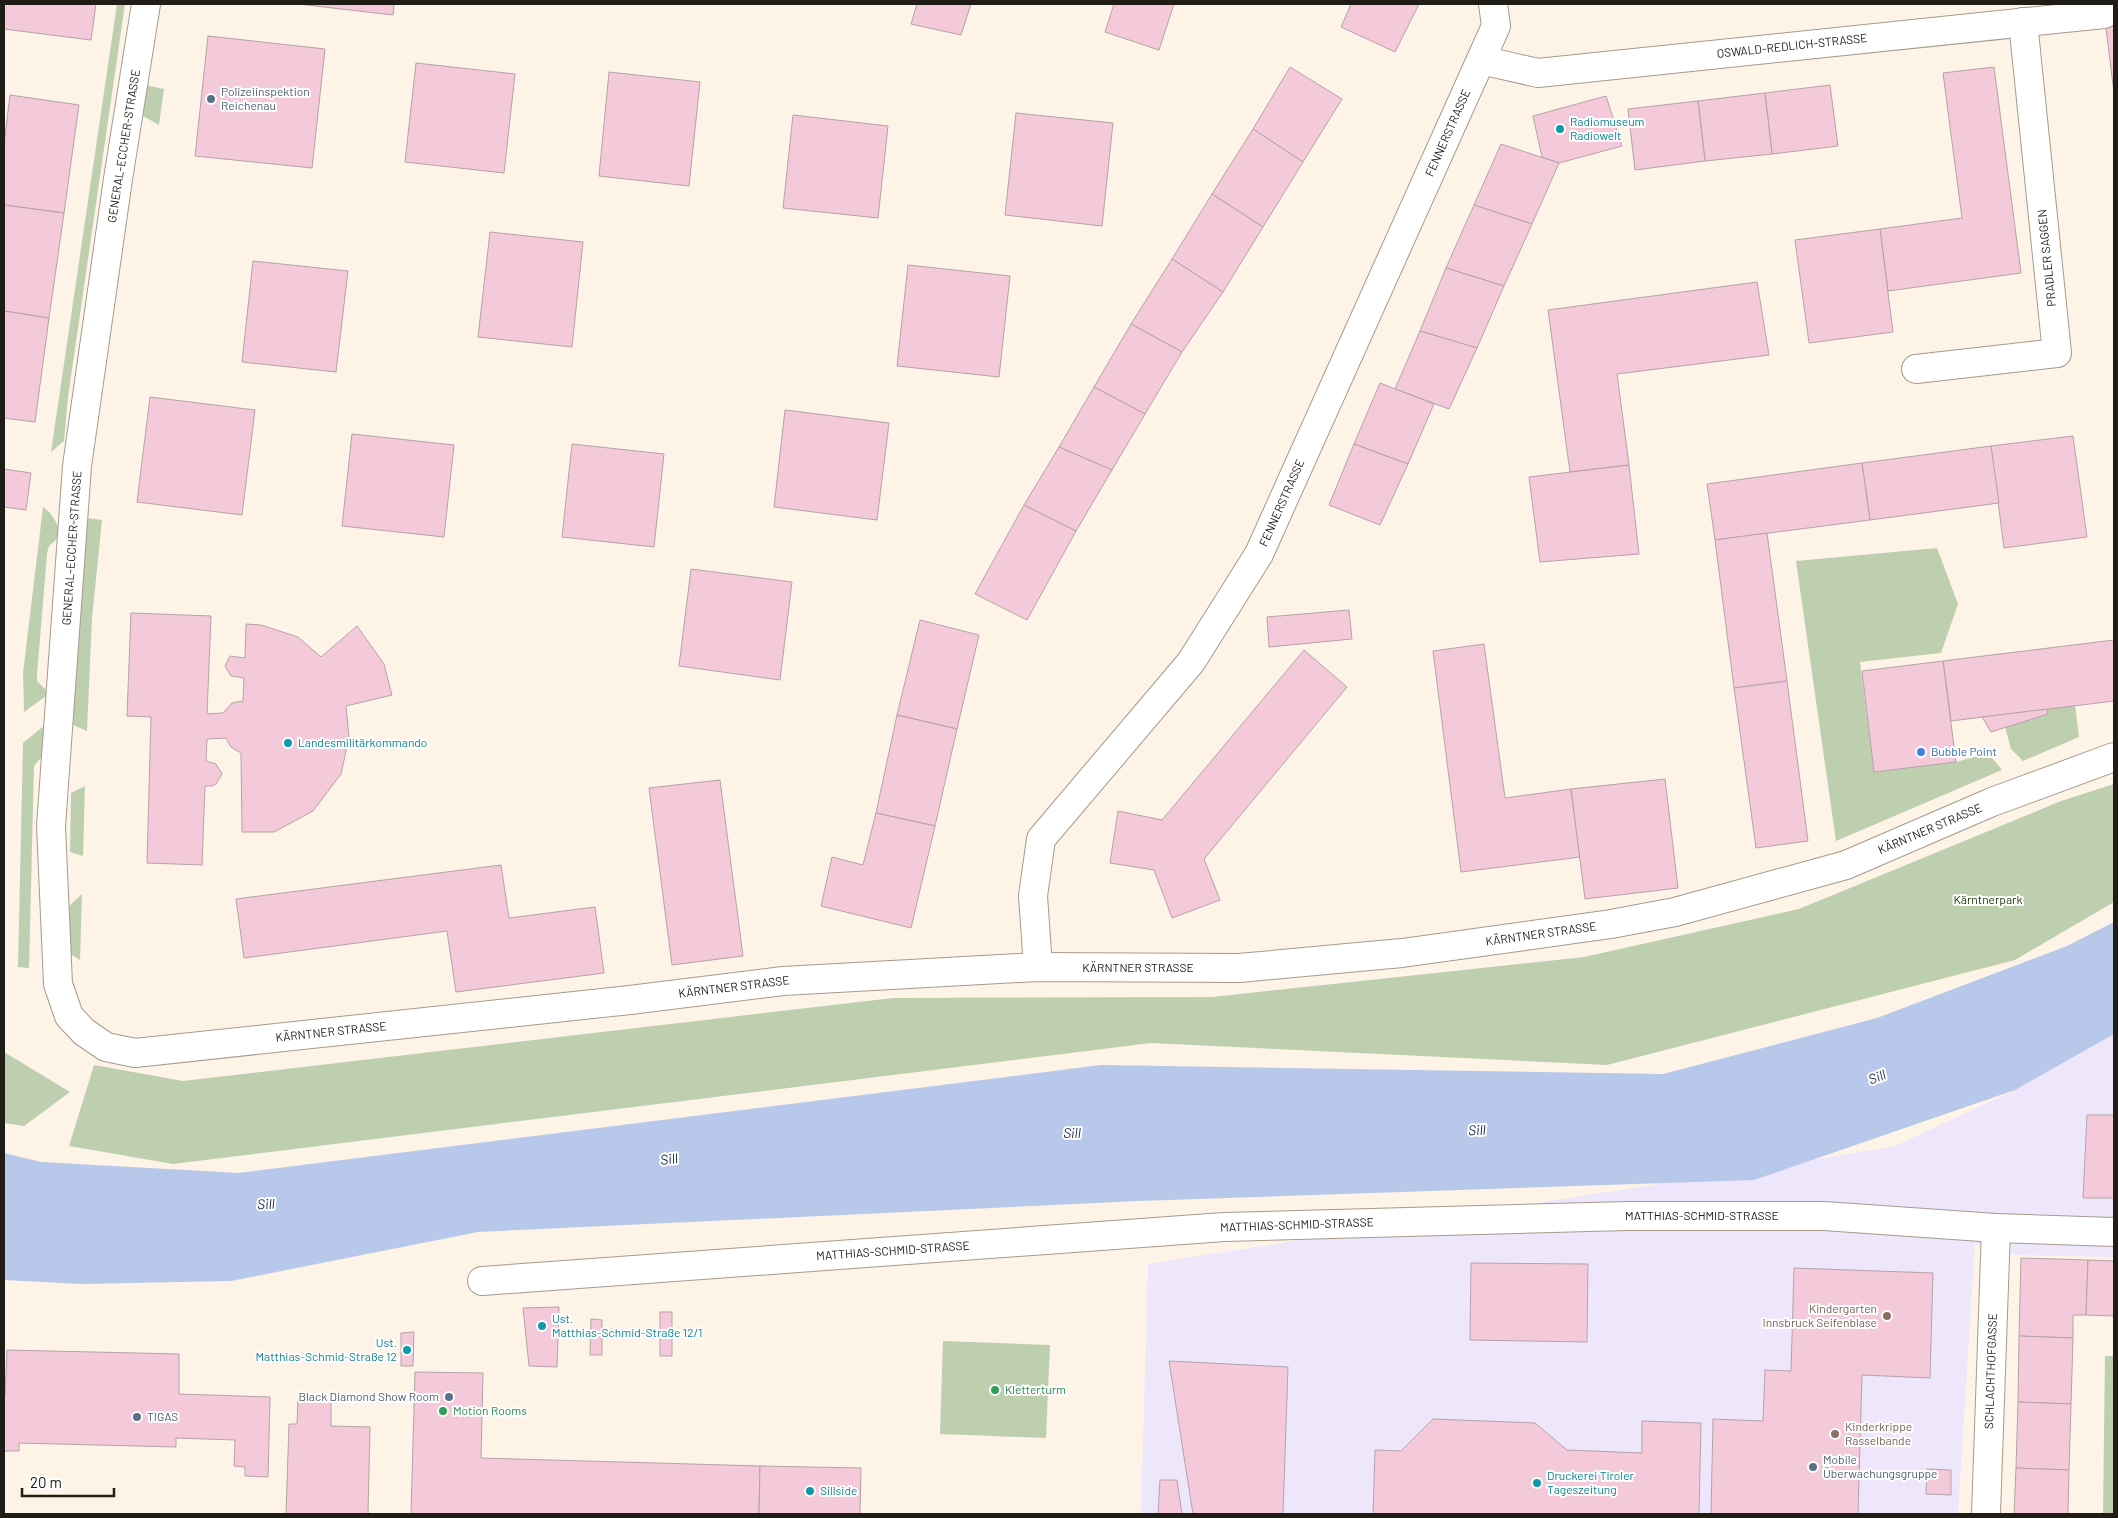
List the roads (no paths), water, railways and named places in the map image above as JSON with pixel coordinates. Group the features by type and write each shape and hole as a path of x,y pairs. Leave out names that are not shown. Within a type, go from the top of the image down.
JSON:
{"street":[{"name":"GENERAL-ECCHER-STRASSE","path":"135,1053 106,1046 84,1032 69,1016 58,984 51,826 77,466 118,179 146,4"},
{"name":"FENNERSTRASSE","path":"1038,967 1033,896 1041,838 1191,662 1259,554 1496,26 1493,4"},
{"name":"OSWALD-REDLICH-STRASSE","path":"1481,60 1538,72 2104,14"},
{"name":"PRADLER SAGGEN","path":"1916,369 2057,353 2023,22"},
{"name":"KÄRNTNER STRASSE","path":"135,1053 630,1000 778,981 1038,967 1239,968 1402,954 1611,924 1675,912 1846,865 1992,802 2114,757"},
{"name":"MATTHIAS-SCHMID-STRASSE","path":"482,1281 1224,1226 1627,1216 1824,1216 1996,1228 2114,1232"},
{"name":"SCHLACHTHOFGASSE","path":"1986,1514 1996,1228"}],"water":[{"name":"Sill","path":"2114,922 2114,1034 2015,1090 1754,1180 1139,1201 478,1232 231,1281 81,1284 4,1280 4,1153 41,1162 239,1173 1101,1065 1663,1074 1877,1018 2067,946"}],"place":[{"name":"Polizeiinspektion Reichenau","path":"211,99"},
{"name":"Radiomuseum Radiowelt","path":"1560,129"},
{"name":"Landesmilitärkommando","path":"288,743"},
{"name":"Bubble Point","path":"1921,752"},
{"name":"Kindergarten Innsbruck Seifenblase","path":"1887,1316"},
{"name":"Ust. Matthias-Schmid-Straße 12/1","path":"542,1326"},
{"name":"Ust. Matthias-Schmid-Straße 12","path":"407,1350"},
{"name":"Kletterturm","path":"995,1390"},
{"name":"Black Diamond Show Room","path":"449,1397"},
{"name":"Motion Rooms","path":"443,1411"},
{"name":"TIGAS","path":"137,1417"},
{"name":"Kinderkrippe Rasselbande","path":"1835,1434"},
{"name":"Mobile Überwachungsgruppe","path":"1813,1467"},
{"name":"Druckerei Tiroler Tageszeitung","path":"1537,1483"},
{"name":"Sillside","path":"810,1491"}],"park label":[{"name":"Kärntnerpark","path":"1988,900"}]}
